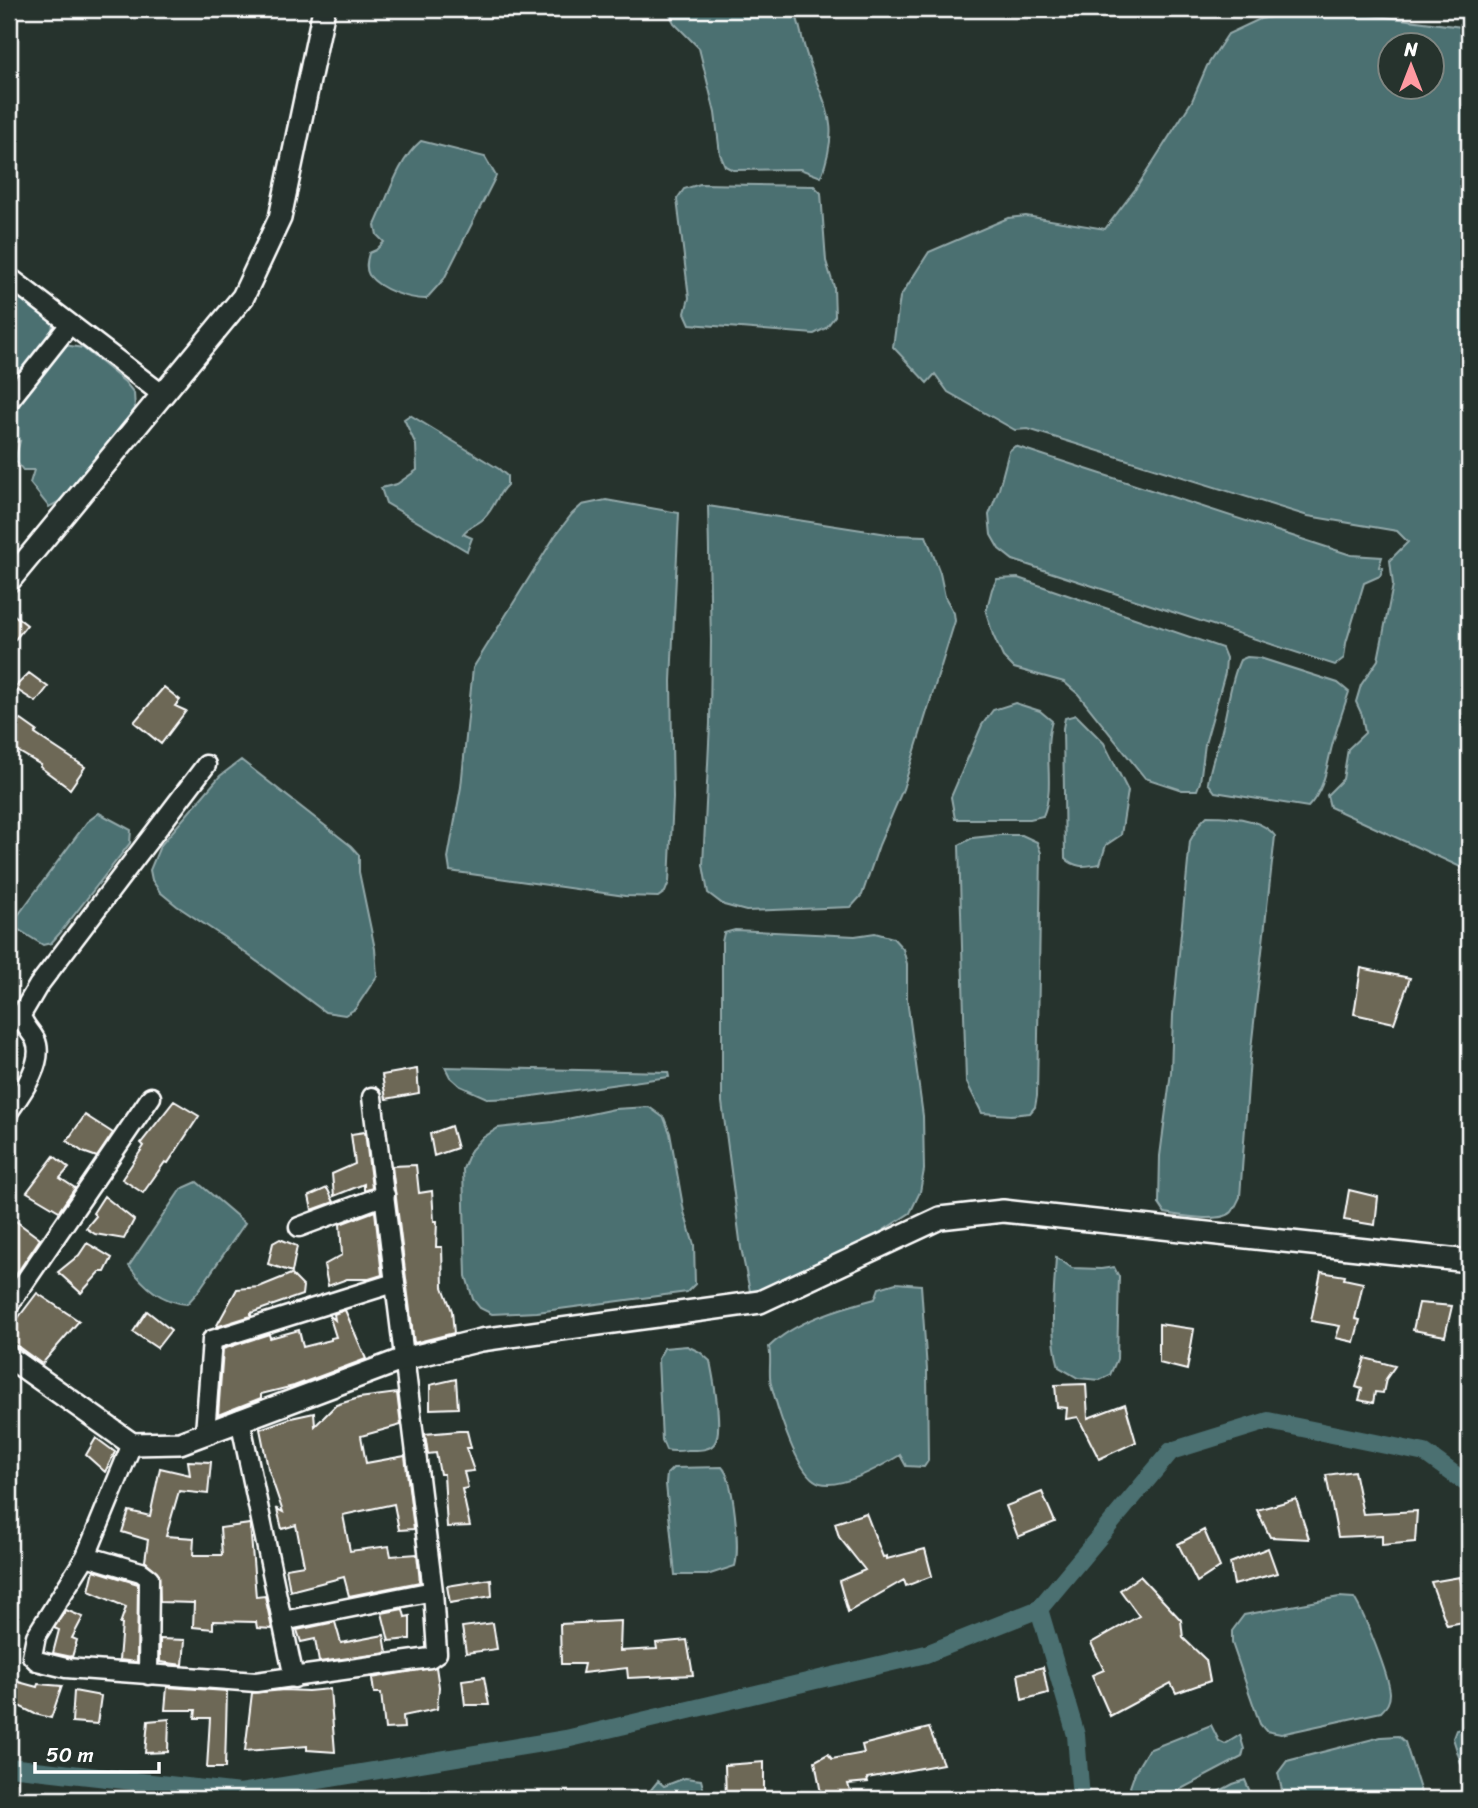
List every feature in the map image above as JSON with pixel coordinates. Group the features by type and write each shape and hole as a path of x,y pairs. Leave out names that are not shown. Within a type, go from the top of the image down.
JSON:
{"street":[{"path":"9,581 243,298 280,218 324,9"},
{"path":"9,277 163,395"},
{"path":"9,401 70,324"},
{"path":"9,1111 33,1069 38,1053 36,1040 21,1015 38,986 206,765"},
{"path":"9,1306 151,1097"},
{"path":"132,1444 86,1556 36,1636 32,1656 37,1661 65,1668 256,1682 430,1658 437,1653 433,1591 372,1097"},
{"path":"299,1227 385,1195"},
{"path":"9,1357 132,1444 180,1443 404,1359 481,1340 760,1302 940,1218 1003,1211 1469,1261"},
{"path":"205,1433 212,1340 394,1283"},
{"path":"240,1419 294,1678"},
{"path":"86,1556 141,1572 149,1578 148,1675"},
{"path":"283,1621 433,1591"}],"water":[{"path":"663,9 794,9 829,117 830,143 821,177 800,169 733,170 725,166 720,154 715,113 699,48 674,23 668,11"},
{"path":"1305,11 1348,12 1469,28 1469,871 1330,807 1327,795 1343,779 1348,749 1365,733 1362,715 1356,702 1361,685 1378,660 1393,585 1390,560 1408,542 1397,531 1308,516 1028,429 1015,430 948,392 935,374 927,383 893,347 900,297 929,252 1008,218 1026,216 1105,229 1137,187 1192,101 1207,66 1228,34 1260,19"},
{"path":"421,141 485,157 496,176 444,279 426,299 387,289 369,275 367,267 369,253 384,242 377,235 375,225 389,191 406,158"},
{"path":"700,184 814,186 821,193 826,261 834,287 835,316 826,328 814,334 690,324 685,313 689,298 677,199 684,189"},
{"path":"9,288 52,317 53,326 41,352 16,383 9,384"},
{"path":"64,345 83,348 125,382 134,393 135,409 62,500 49,507 30,483 34,470 23,470 15,460 20,441 9,443 9,409"},
{"path":"410,415 507,476 507,485 483,520 463,534 472,538 467,551 386,503 381,488 397,484 417,470 416,445 404,419"},
{"path":"1015,446 1351,555 1382,557 1379,567 1383,568 1380,576 1364,583 1344,658 1335,665 1013,560 999,549 991,535 989,515 1009,451"},
{"path":"606,500 679,513 671,681 673,798 669,882 665,892 658,897 625,896 450,871 448,858 461,787 473,668 555,536 572,514 582,505"},
{"path":"708,506 894,535 926,536 940,573 945,597 954,613 955,621 903,789 879,845 862,895 851,907 746,911 724,905 708,893 703,865 710,723"},
{"path":"1018,578 1222,648 1226,658 1225,673 1205,744 1197,790 1182,790 1145,778 1078,694 1064,682 1014,668 1003,657 986,612 997,579"},
{"path":"1247,657 1260,658 1338,683 1349,692 1321,786 1308,807 1215,792 1208,783 1233,680 1240,660"},
{"path":"1015,703 1040,711 1052,721 1048,745 1047,804 1043,816 1030,819 955,819 951,797 982,725 993,710"},
{"path":"1076,715 1104,743 1128,791 1121,835 1106,845 1100,864 1086,866 1073,864 1065,858 1063,728 1065,718"},
{"path":"241,760 359,855 359,872 375,949 377,976 355,1009 345,1015 325,1012 177,906 160,892 152,880 150,870 160,846 220,776"},
{"path":"99,813 131,830 130,843 60,933 51,943 43,945 16,928 13,922 87,822"},
{"path":"1207,816 1253,822 1262,825 1275,836 1250,1058 1240,1197 1232,1212 1210,1218 1165,1213 1159,1204 1160,1156 1171,1072 1173,1015 1190,841"},
{"path":"1022,835 1037,842 1041,853 1037,1096 1035,1107 1030,1113 1011,1115 982,1113 966,1081 959,845 972,838"},
{"path":"735,930 855,936 875,933 893,938 903,949 907,964 907,999 923,1116 924,1170 920,1192 910,1213 865,1242 809,1271 755,1292 750,1291 741,1248 722,1102 722,942 724,933"},
{"path":"445,1067 668,1072 669,1077 518,1098 489,1099 460,1086 450,1077"},
{"path":"649,1107 664,1118 670,1133 684,1212 694,1245 695,1284 687,1292 537,1312 492,1314 480,1308 473,1299 466,1276 463,1169 471,1150 481,1139 498,1128 553,1122 614,1109"},
{"path":"197,1182 245,1223 197,1293 187,1304 178,1303 154,1292 129,1266 181,1189"},
{"path":"1056,1257 1072,1268 1114,1267 1119,1277 1117,1359 1110,1375 1100,1380 1078,1378 1059,1367 1053,1326"},
{"path":"896,1283 921,1285 927,1370 928,1461 924,1467 906,1466 900,1455 850,1480 820,1483 803,1468 783,1423 771,1384 769,1347 805,1323 833,1311 875,1299 879,1288"},
{"path":"687,1346 710,1361 717,1404 717,1438 712,1446 706,1449 669,1451 662,1440 658,1359 664,1348"},
{"path":"722,1467 730,1485 735,1515 735,1566 707,1575 675,1575 667,1474 673,1468"},
{"path":"1339,1597 1354,1598 1364,1617 1389,1685 1388,1704 1381,1712 1281,1734 1266,1731 1260,1724 1232,1643 1232,1631 1244,1615"},
{"path":"1211,1725 1219,1741 1225,1744 1240,1735 1244,1749 1242,1757 1162,1799 1135,1799 1130,1787 1148,1750"},
{"path":"1469,1727 1469,1789 1453,1738 1456,1730"},
{"path":"1398,1736 1405,1742 1423,1799 1284,1799 1278,1773 1287,1761 1381,1737"},
{"path":"685,1778 701,1780 706,1799 649,1799 649,1792 658,1781 664,1786"},
{"path":"1245,1780 1253,1799 1205,1799 1233,1784"}],"building":[{"path":"9,611 27,625 9,647"},
{"path":"29,673 48,687 36,702 14,688"},
{"path":"164,687 180,700 175,706 186,711 161,744 134,722"},
{"path":"20,719 37,731 35,734 85,767 70,789 40,767 41,765 9,746 9,734"},
{"path":"1361,968 1410,978 1394,1023 1354,1014"},
{"path":"417,1069 419,1093 386,1099 382,1075"},
{"path":"174,1101 199,1116 168,1163 165,1162 143,1193 122,1179 144,1146 141,1143"},
{"path":"85,1115 113,1133 97,1157 83,1152 67,1141"},
{"path":"451,1126 457,1148 434,1156 430,1134"},
{"path":"365,1132 372,1188 364,1191 364,1184 334,1196 332,1174 355,1164 351,1134"},
{"path":"54,1156 69,1168 60,1178 75,1188 59,1211 27,1192"},
{"path":"416,1165 419,1193 432,1191 434,1221 437,1221 436,1247 442,1247 443,1287 452,1311 454,1333 414,1343 392,1166"},
{"path":"327,1188 334,1202 312,1210 309,1196"},
{"path":"1349,1190 1378,1197 1375,1225 1344,1220"},
{"path":"104,1196 134,1220 124,1239 95,1234 86,1228 96,1216 93,1213"},
{"path":"375,1211 382,1275 369,1279 347,1279 328,1286 324,1265 342,1255 340,1224"},
{"path":"9,1216 40,1239 9,1285"},
{"path":"280,1239 297,1246 292,1272 268,1264 273,1243"},
{"path":"87,1243 112,1258 105,1272 100,1272 81,1293 58,1272 79,1255"},
{"path":"1321,1272 1345,1276 1344,1279 1363,1283 1355,1319 1360,1320 1354,1342 1336,1338 1340,1326 1311,1321"},
{"path":"291,1274 303,1286 302,1295 216,1327 237,1289 259,1287"},
{"path":"37,1293 79,1321 42,1364 17,1346 9,1344 9,1330"},
{"path":"1419,1303 1452,1306 1445,1336 1413,1330"},
{"path":"345,1310 366,1359 294,1386 261,1394 261,1398 218,1415 223,1349 269,1334 270,1338 299,1330 303,1347 331,1340 336,1337 329,1315 335,1320 334,1314"},
{"path":"147,1311 171,1330 157,1348 133,1332"},
{"path":"1159,1324 1194,1329 1187,1370 1159,1363"},
{"path":"1365,1358 1395,1366 1386,1379 1383,1393 1375,1392 1373,1403 1359,1400 1362,1389 1356,1387"},
{"path":"456,1379 458,1408 430,1409 430,1385"},
{"path":"1086,1384 1088,1418 1125,1404 1136,1442 1099,1459 1078,1417 1066,1419 1067,1408 1057,1407 1055,1385"},
{"path":"397,1393 401,1425 361,1436 366,1463 405,1456 414,1529 399,1530 394,1504 343,1515 350,1551 389,1546 391,1556 417,1554 420,1582 349,1596 344,1577 290,1591 286,1568 304,1565 296,1525 282,1529 277,1509 283,1512 268,1468 260,1429 314,1413 315,1426 336,1405 359,1398"},
{"path":"467,1431 471,1448 466,1448 474,1471 464,1472 468,1488 462,1489 470,1526 447,1527 444,1474 440,1474 436,1453 428,1454 425,1434"},
{"path":"96,1438 115,1452 105,1472 86,1455"},
{"path":"188,1461 211,1462 208,1494 179,1491 166,1536 194,1538 193,1555 222,1555 220,1528 250,1524 256,1597 265,1596 272,1629 257,1628 256,1622 213,1621 213,1629 193,1627 194,1603 160,1602 159,1574 145,1561 148,1540 122,1532 129,1511 150,1516 160,1468 190,1475"},
{"path":"1354,1471 1363,1514 1417,1511 1415,1542 1382,1545 1382,1535 1338,1537 1326,1475"},
{"path":"1042,1492 1055,1522 1018,1537 1006,1506"},
{"path":"1296,1499 1309,1539 1270,1537 1257,1510"},
{"path":"866,1513 883,1557 887,1556 887,1559 925,1549 932,1576 906,1586 904,1580 848,1612 839,1581 865,1570 839,1537 835,1523"},
{"path":"1204,1530 1220,1567 1197,1582 1178,1544"},
{"path":"1268,1548 1277,1573 1234,1585 1230,1563"},
{"path":"94,1570 138,1584 137,1662 119,1660 120,1624 126,1607 89,1591"},
{"path":"1140,1576 1181,1620 1183,1638 1206,1660 1210,1681 1176,1693 1171,1683 1110,1716 1092,1675 1104,1670 1091,1643 1139,1616 1120,1590"},
{"path":"1460,1577 1469,1621 1447,1625 1431,1582"},
{"path":"491,1579 492,1596 450,1603 447,1586"},
{"path":"403,1609 405,1617 410,1616 410,1639 389,1641 382,1613"},
{"path":"66,1610 83,1617 72,1638 77,1640 72,1657 53,1653 59,1630 54,1628"},
{"path":"621,1621 620,1651 657,1649 656,1643 687,1640 693,1675 628,1678 627,1668 582,1673 584,1664 561,1664 560,1624"},
{"path":"335,1622 341,1643 384,1635 387,1653 319,1662 315,1639 301,1642 297,1630"},
{"path":"493,1623 497,1649 466,1653 462,1627"},
{"path":"160,1639 185,1640 183,1665 160,1662"},
{"path":"436,1667 439,1687 437,1709 403,1716 404,1728 385,1729 381,1693 374,1693 372,1678"},
{"path":"1043,1667 1048,1693 1022,1700 1018,1674"},
{"path":"484,1677 489,1705 465,1705 462,1680"},
{"path":"15,1681 37,1687 38,1684 62,1686 51,1718 35,1714 9,1701"},
{"path":"167,1687 227,1691 225,1768 207,1768 210,1718 195,1718 196,1710 165,1710"},
{"path":"330,1689 335,1752 307,1750 307,1746 245,1751 252,1693"},
{"path":"74,1691 101,1696 97,1724 72,1722"},
{"path":"169,1719 168,1752 145,1753 148,1721"},
{"path":"929,1728 943,1764 867,1778 868,1782 848,1784 852,1798 822,1799 815,1761 828,1754 832,1759 864,1753 862,1745"},
{"path":"764,1762 764,1797 726,1799 725,1765"}],"waterway":[{"path":"9,1767 240,1793 566,1739 926,1654 1039,1609 1171,1451 1268,1421 1425,1453 1469,1485"},
{"path":"1039,1609 1076,1735 1081,1799"}]}
